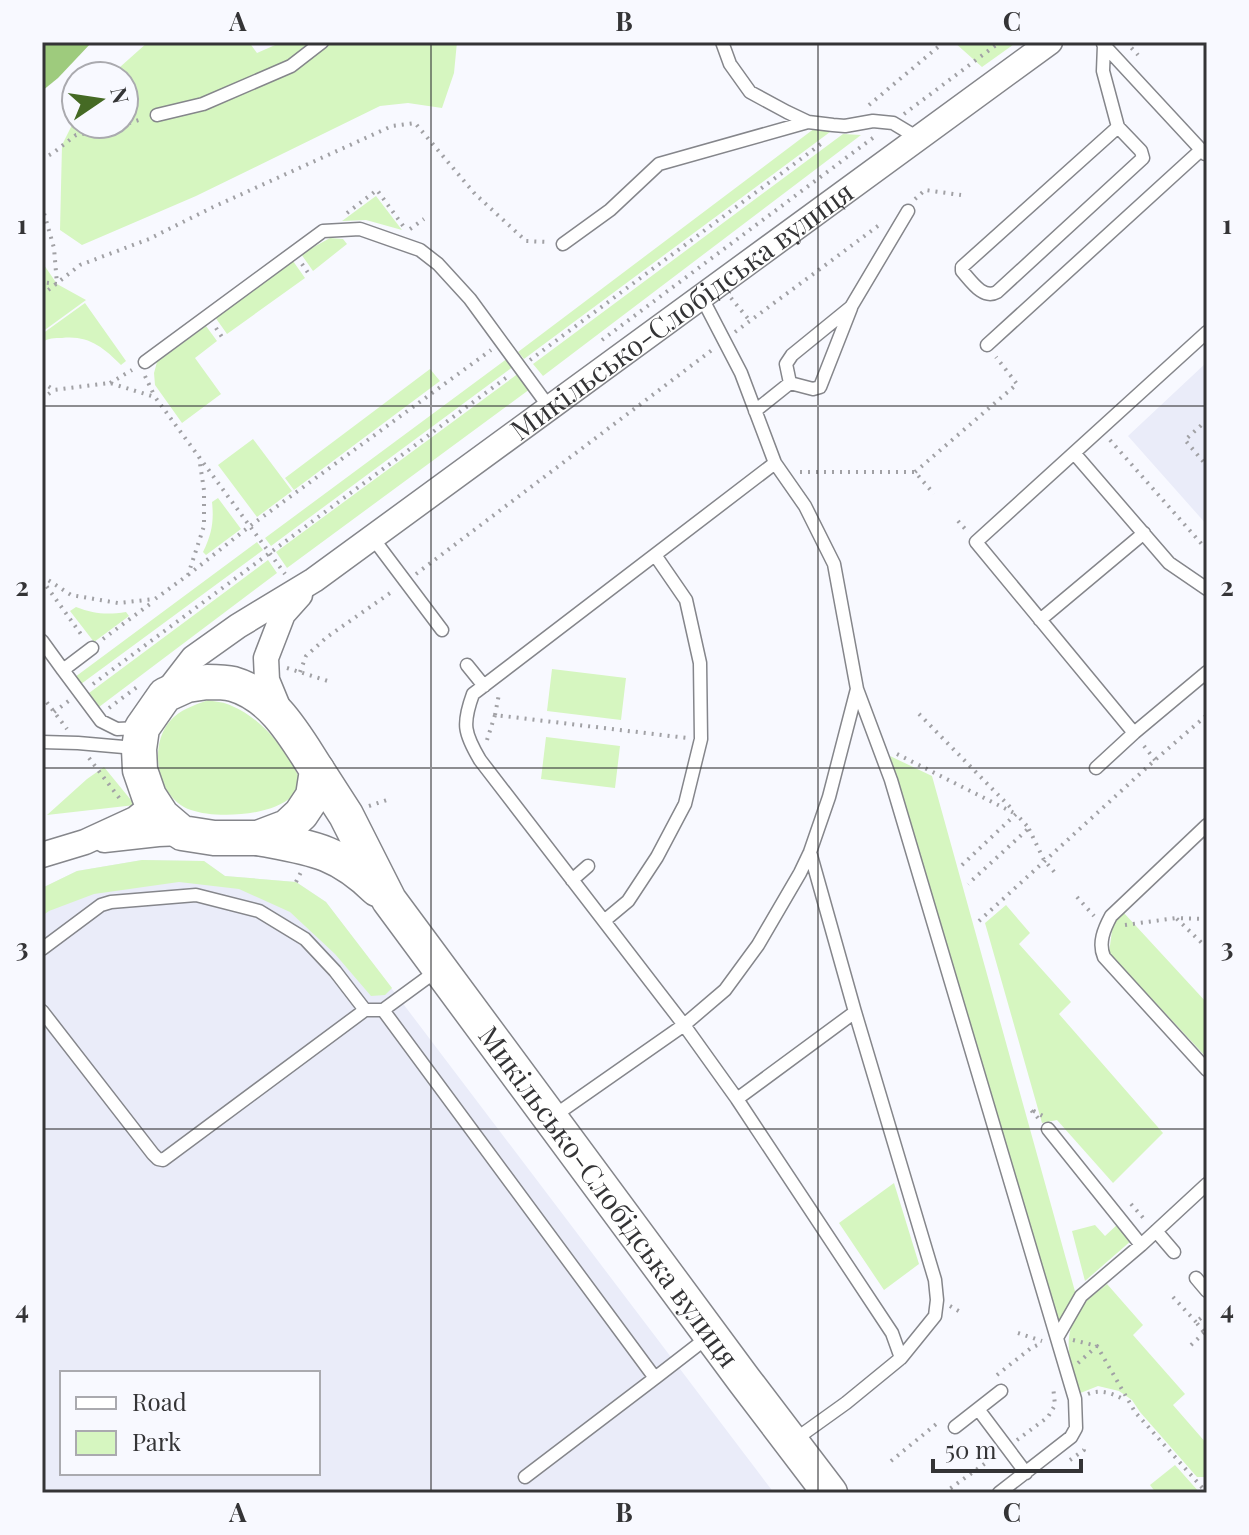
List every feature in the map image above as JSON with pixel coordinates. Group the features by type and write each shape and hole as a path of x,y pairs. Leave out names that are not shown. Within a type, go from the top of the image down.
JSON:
{"street":[{"name":"Микільсько-Слобідська вулиця","path":"165,695 193,658 238,626 314,580 1050,42"},
{"name":"Микільсько-Слобідська вулиця","path":"284,720 267,680 266,658 283,614 314,580"},
{"path":"42,855 85,842 158,834 258,838 287,827 301,814 313,796 317,770 284,720 268,703 232,684 207,682 187,685 165,695 140,738 142,807"},
{"name":"Микільсько-Слобідська вулиця","path":"317,770 346,815 389,900 830,1493"},
{"path":"142,807 162,816 182,833"},
{"path":"85,842 142,807"},
{"name":"Микільсько-Слобідська вулиця","path":"258,838 312,848 335,857 359,872 389,900"}],"lane":[{"path":"157,115 203,104 291,66 322,42"},
{"path":"722,42 730,64 750,92 808,122 845,126 873,121 893,123 918,138"},
{"path":"1103,44 1103,71 1118,127 1143,154 1140,163 997,292 986,295 981,291 962,271 962,267 1118,127"},
{"path":"987,345 1204,153 1103,44"},
{"path":"563,244 610,210 659,164 808,122"},
{"path":"790,383 813,389 820,387 851,307 910,206"},
{"path":"145,362 323,231 360,229 420,250 438,264 503,341 549,407"},
{"path":"701,296 741,373 778,467 805,506 834,564 857,689 891,780 1075,1399 1076,1428 1071,1437 999,1493"},
{"path":"790,383 786,370 788,360 851,307"},
{"path":"1134,733 976,542 1207,332"},
{"path":"755,411 790,383"},
{"path":"1074,453 1169,563 1207,589"},
{"path":"778,467 655,555 473,694 465,717 468,740 737,1099 892,1333 901,1358"},
{"path":"1040,620 1144,533"},
{"path":"372,537 442,630"},
{"path":"604,921 628,901 657,857 685,804 701,739 700,663 686,600 655,555"},
{"path":"623,580 630,593"},
{"path":"42,641 101,721 140,738"},
{"path":"63,670 92,648"},
{"path":"467,665 484,686"},
{"path":"1096,768 1207,672"},
{"path":"549,1119 684,1025 725,990 758,945 810,852 829,797 857,689"},
{"path":"42,742 78,743 140,738"},
{"path":"1207,825 1111,916 1100,948 1104,957 1207,1070"},
{"path":"791,1442 901,1358 935,1316 937,1300 935,1280 810,852"},
{"path":"572,880 588,866"},
{"path":"42,949 101,905 121,900 196,895 259,911 305,939 365,1010"},
{"path":"42,1011 153,1154 163,1160 365,1010 383,1010 439,969"},
{"path":"383,1010 655,1378"},
{"path":"737,1099 855,1012"},
{"path":"1048,1129 1141,1245"},
{"path":"1058,1336 1081,1296 1207,1184"},
{"path":"1156,1231 1174,1252"},
{"path":"1196,1278 1207,1291"},
{"path":"525,1477 711,1335"},
{"path":"955,1427 1001,1391"},
{"path":"978,1409 1026,1473"}],"path":[{"path":"54,712 845,126 944,42"},
{"path":"42,159 76,135 157,115"},
{"path":"42,295 80,265 149,239 392,126 415,123 475,194 526,241 563,244"},
{"path":"323,231 377,190 407,231 424,219"},
{"path":"910,206 925,190 961,195"},
{"path":"42,206 45,226 54,248 57,284"},
{"path":"300,672 306,656 327,637 405,582 888,219"},
{"path":"42,282 57,284"},
{"path":"42,578 92,648 250,526 503,341"},
{"path":"778,467 915,472 1017,384 987,345"},
{"path":"42,382 54,390"},
{"path":"42,399 54,390 110,383 155,397 286,575"},
{"path":"1207,420 1185,440 1207,466"},
{"path":"1101,429 1207,550"},
{"path":"188,575 204,526 204,490 198,455"},
{"path":"915,472 934,494"},
{"path":"42,578 71,595 118,603 155,599"},
{"path":"42,696 78,743 142,807"},
{"path":"919,714 1029,828 1044,860 1056,874"},
{"path":"480,760 495,715 701,739"},
{"path":"979,921 1207,715"},
{"path":"936,772 1016,814"},
{"path":"962,865 1016,814"},
{"path":"968,884 1029,828"},
{"path":"1077,897 1105,927 1176,918 1207,919"},
{"path":"1176,918 1207,948"},
{"path":"1173,1297 1206,1334 1191,1345"},
{"path":"1196,1322 1207,1313"},
{"path":"1018,1333 1044,1342 1047,1354"},
{"path":"1067,1372 1097,1346 1135,1412 1207,1493"},
{"path":"944,1493 1048,1417 1055,1405 1052,1377"},
{"path":"1196,1480 1207,1480"}],"shaded area":[{"path":"42,42 92,42 75,60 60,60 60,76 42,91"},
{"path":"1207,362 1207,525 1128,436"},
{"path":"142,860 204,861 225,876 296,882 326,902 774,1493 42,1493 42,888 77,871"}],"green space":[{"path":"148,42 249,42 257,53 282,42 457,42 454,73 442,108 408,103 380,106 196,196 82,245 60,230 62,145 64,140 140,140 140,60 128,60"},
{"path":"954,42 1017,42 982,67"},
{"path":"815,128 830,132 524,359 518,352"},
{"path":"843,134 861,135 543,376 533,364"},
{"path":"376,196 402,230 366,220 342,221"},
{"path":"330,238 343,239 347,244 313,271 301,254"},
{"path":"293,261 305,278 227,334 215,317"},
{"path":"42,262 57,284 86,300 42,332"},
{"path":"85,303 126,361 121,365 87,340 52,338 42,342 42,334"},
{"path":"206,326 217,341 195,358 221,394 182,423 155,385 154,373 157,362"},
{"path":"508,358 514,366 271,546 265,538"},
{"path":"430,369 440,381 294,490 285,478"},
{"path":"519,373 530,389 287,568 276,552"},
{"path":"253,439 292,491 257,517 218,465"},
{"path":"218,498 241,529 206,555 203,552 212,527 212,502"},
{"path":"257,542 263,550 81,684 75,677"},
{"path":"268,560 277,573 99,707 89,693"},
{"path":"76,607 101,613 126,612 129,616 94,642 70,611"},
{"path":"552,669 626,678 621,720 547,711"},
{"path":"208,700 243,712 272,736 300,779 292,796 272,808 229,815 191,810 170,795 164,784 158,757 163,732 178,714"},
{"path":"546,737 620,746 615,788 541,779"},
{"path":"890,756 932,776 1076,1295 1059,1326"},
{"path":"104,767 135,805 47,815 87,779"},
{"path":"142,860 204,861 225,876 296,882 326,902 392,988 385,995 371,996 335,954 290,912 239,889 179,882 94,894 42,916 42,888 77,871"},
{"path":"1006,905 1030,933 1019,944 1071,1002 1059,1014 1163,1133 1113,1183 1057,1120 1042,1123 985,923"},
{"path":"1124,913 1207,1003 1207,1058 1109,953 1113,923"},
{"path":"894,1183 919,1264 884,1290 839,1223"},
{"path":"1118,1224 1132,1240 1085,1281 1072,1231 1095,1225 1105,1236"},
{"path":"1107,1284 1143,1325 1133,1335 1185,1394 1173,1405 1207,1444 1207,1477 1197,1477 1132,1400 1119,1391 1098,1386 1078,1394 1069,1348 1071,1328 1082,1306"},
{"path":"1175,1465 1200,1493 1156,1493 1150,1485"}]}
